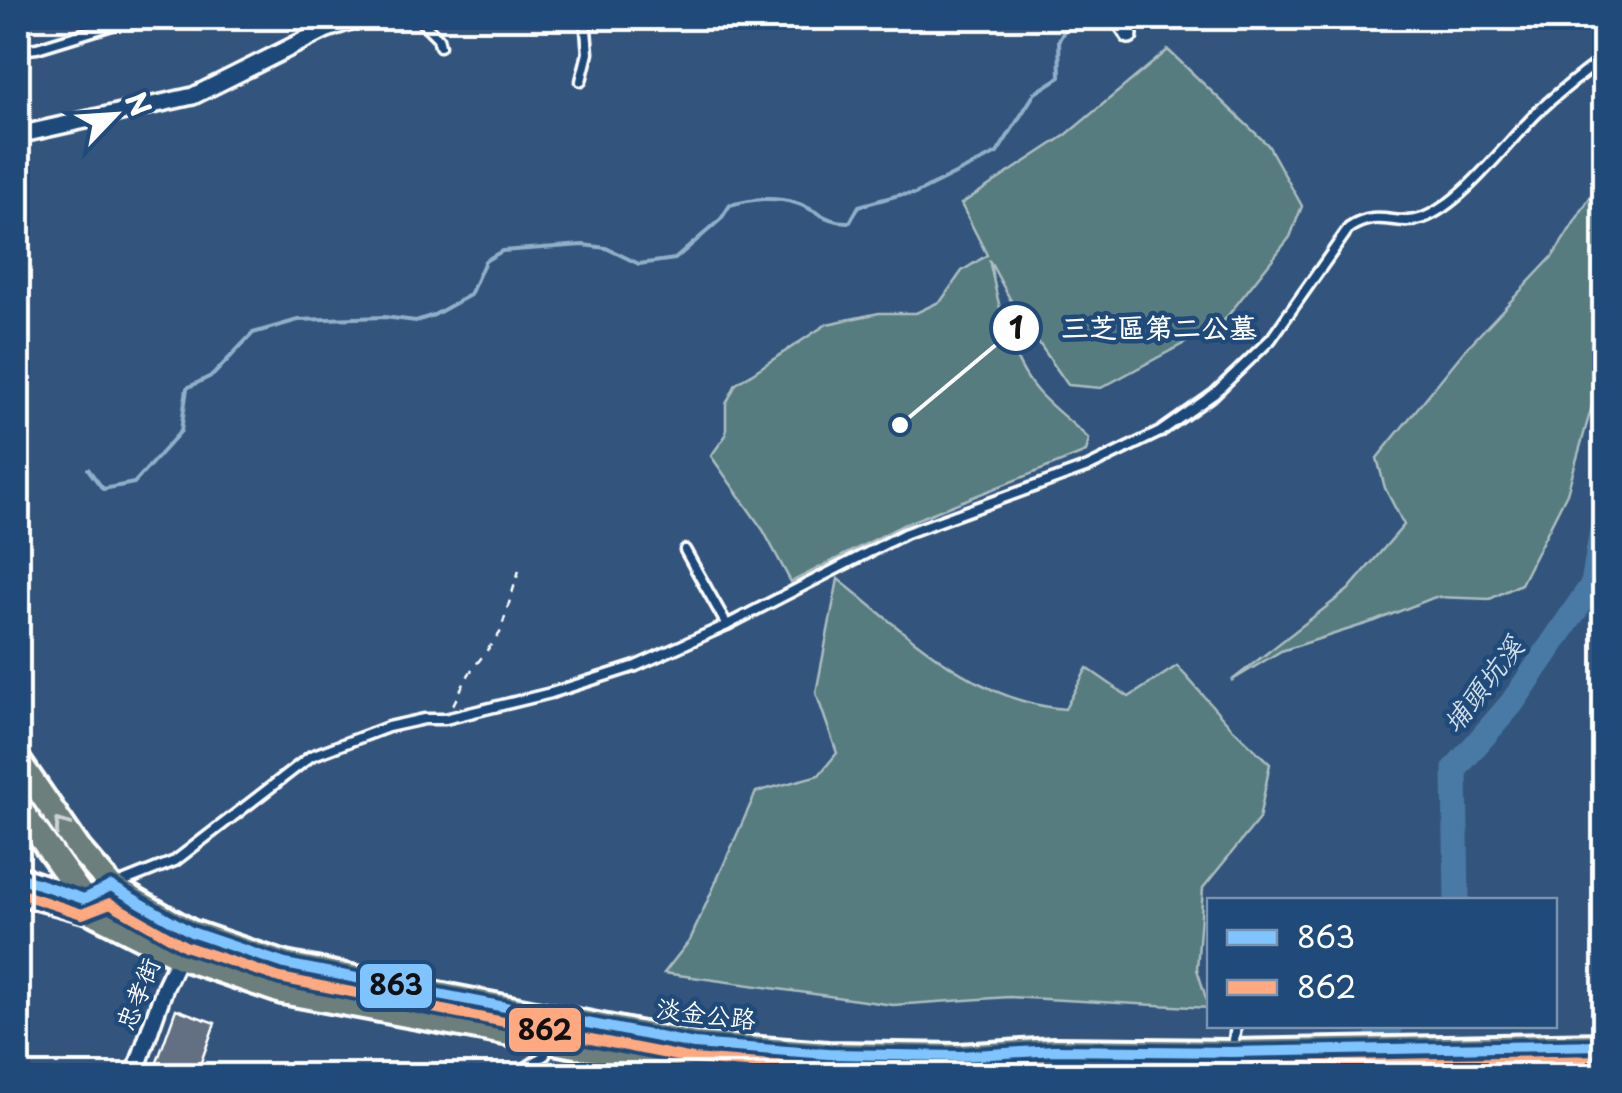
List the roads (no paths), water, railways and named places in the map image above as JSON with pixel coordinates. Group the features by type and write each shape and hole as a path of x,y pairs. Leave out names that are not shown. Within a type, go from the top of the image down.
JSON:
{"main road":[{"path":"18,760 59,823 111,886 90,907"},
{"path":"18,806 90,907"},
{"path":"18,877 90,907"},
{"name":"淡金公路","path":"111,886 190,932 285,964 550,1029 618,1054 832,1076"},
{"path":"18,893 90,907"},
{"name":"淡金公路","path":"90,907 180,956 282,992 550,1029 694,1044 960,1066 1054,1050 1232,1052 1430,1046 1604,1057"},
{"path":"1228,1076 1547,1072 1604,1057"}],"street":[{"path":"18,135 193,96 325,30 359,18"},
{"path":"1119,18 1129,35"},
{"name":"忠孝街","path":"134,1076 165,987 190,932"}],"lane":[{"path":"18,50 135,18"},
{"path":"418,18 438,38 440,46"},
{"path":"581,80 588,54 584,18"},
{"path":"111,886 174,862 311,756 327,748 388,727 424,719 444,720 636,666 727,625 904,534 1088,467 1160,432 1214,394 1271,339 1349,228 1365,218 1421,220 1443,206 1476,178 1540,110 1604,57"},
{"path":"684,550 727,625"},
{"path":"1232,1052 1236,1028"},
{"path":"514,1076 545,1055 550,1029"}],"waterway":[{"path":"88,469 103,489 134,483 181,431 187,388 213,375 253,333 298,320 384,317 416,321 470,295 485,261 502,251 583,245 606,248 639,264 675,259 721,219 730,205 779,200 850,222 859,206 915,194 997,153 1035,93 1060,77 1059,40 1071,18"},
{"name":"埔頭坑溪","path":"1457,898 1455,769 1512,703 1593,584 1604,518"},
{"name":"埔頭坑溪","path":"1355,1061 1389,1028"}],"place":[{"name":"三芝區第二公墓","path":"900,425"}]}
